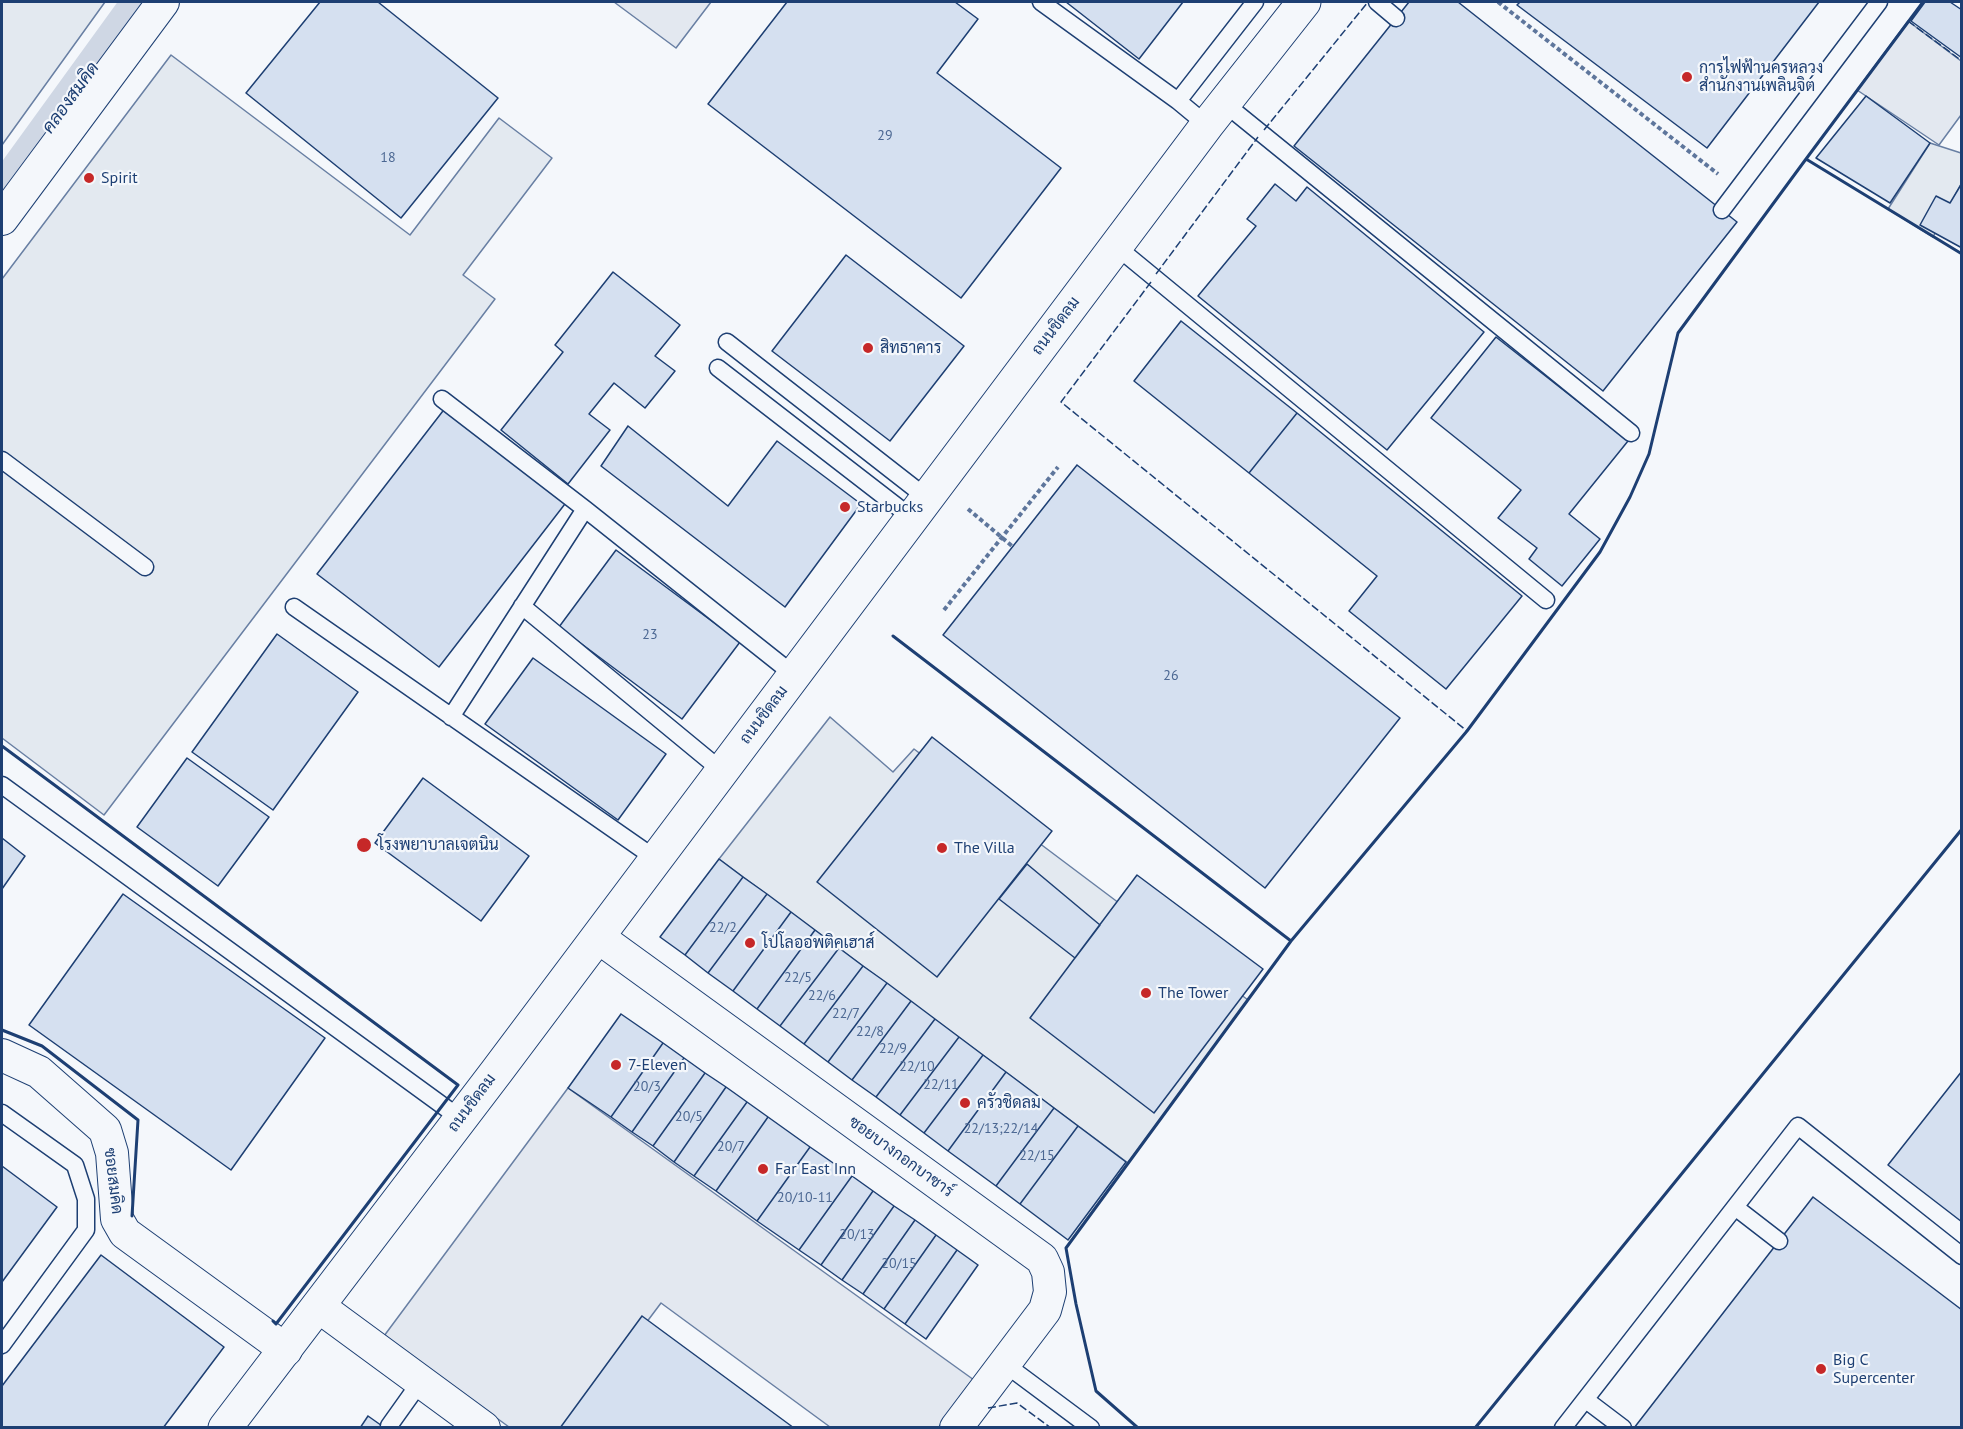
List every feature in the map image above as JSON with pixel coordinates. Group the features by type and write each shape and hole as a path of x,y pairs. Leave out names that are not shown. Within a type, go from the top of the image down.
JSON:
{"street":[{"path":"2,219 162,2"},
{"name":"ถนนชิดลม","path":"225,1428 598,937 1215,114 1304,2"},
{"name":"ซอยบางกอกบาซาร์","path":"598,937 1042,1259 1048,1272 1050,1292 1045,1310 956,1428"},
{"name":"ซอยสมคิด","path":"2,1055 39,1072 105,1130 112,1153 117,1219 125,1233 286,1350"},
{"path":"318,1306 484,1428"}],"lane":[{"path":"1041,2 1178,101 1215,114 1631,433"},
{"path":"1178,101 1255,2"},
{"path":"1377,2 1396,18"},
{"path":"1722,210 1879,2"},
{"path":"1116,247 1546,600"},
{"path":"727,342 920,508"},
{"path":"718,368 920,508"},
{"path":"442,399 794,675"},
{"path":"2,460 145,567"},
{"path":"451,717 585,509"},
{"path":"522,606 722,771"},
{"path":"294,607 656,859"},
{"path":"2,785 460,1119"},
{"path":"2,1113 75,1165 86,1199 86,1230 2,1345"},
{"path":"1563,1428 1798,1126 1962,1256"},
{"path":"1735,1207 1779,1241"},
{"path":"1005,1364 1091,1428"},
{"path":"389,1426 421,1381"},
{"path":"1586,1400 1623,1428"}],"path":[{"path":"1498,2 1506,4 1738,189"},
{"path":"944,610 1058,467"},
{"path":"968,509 1012,546"}],"shaded area":[{"path":"2,2 105,2 2,145"},
{"path":"614,2 711,2 676,48"},
{"path":"1908,21 1961,61 1961,115 1939,145 1857,90"},
{"path":"171,55 410,235 499,118 552,158 463,275 495,299 104,815 2,738 2,279"},
{"path":"1930,143 1961,153 1961,184 1933,237 1888,209"},
{"path":"830,717 893,772 914,749 1248,1000 1128,1163 719,859"},
{"path":"568,1088 974,1380 939,1427 830,1427 661,1303 568,1427 509,1427 384,1336"}],"building":[{"path":"320,2 378,2 498,98 401,218 246,93"},
{"path":"787,2 955,2 978,19 937,73 1061,168 961,298 708,104"},
{"path":"1066,2 1183,2 1139,59"},
{"path":"1409,2 1458,2 1737,222 1603,391 1294,146"},
{"name":"การไฟฟ้านครหลวง สำนักงานเพลินจิต","path":"1520,2 1819,2 1707,148 1517,5"},
{"path":"1925,2 1950,2 1962,10 1962,58 1911,21"},
{"path":"1866,96 1930,143 1890,203 1816,158"},
{"path":"1962,183 1962,248 1920,225 1936,196 1950,203"},
{"path":"1275,184 1296,201 1307,187 1484,332 1387,450 1198,296 1256,226 1247,219"},
{"name":"สิทธาคาร","path":"846,255 964,346 890,441 772,351"},
{"path":"613,272 680,325 655,356 675,371 645,408 614,383 589,414 610,430 568,484 501,430 563,352 555,345"},
{"path":"1181,321 1297,413 1249,473 1134,381"},
{"path":"1496,337 1628,441 1569,514 1600,539 1562,586 1529,559 1537,548 1498,518 1521,490 1431,418"},
{"path":"446,407 568,500 439,667 317,574"},
{"path":"1297,413 1522,596 1446,689 1349,611 1377,576 1249,473"},
{"path":"628,426 728,506 777,441 861,504 785,607 601,466"},
{"path":"1077,465 1400,718 1265,888 943,635"},
{"path":"616,550 740,642 682,719 559,627"},
{"path":"277,634 358,692 273,810 192,752"},
{"path":"533,658 666,754 618,820 485,724"},
{"name":"The Villa","path":"932,737 1052,831 937,977 817,882"},
{"path":"187,758 269,817 218,886 137,827"},
{"path":"423,778 529,856 481,921 375,843"},
{"path":"2,838 25,856 2,889"},
{"path":"719,859 743,877 685,955 660,937"},
{"path":"1027,864 1100,925 1075,958 999,899"},
{"name":"The Tower","path":"1137,875 1263,969 1154,1113 1030,1018"},
{"path":"743,877 767,894 708,973 685,955"},
{"path":"123,894 325,1038 231,1170 29,1025"},
{"name":"โปโลออพติคเฮาส์","path":"767,894 791,912 733,991 708,973"},
{"path":"791,912 815,930 757,1009 733,991"},
{"path":"815,930 839,948 780,1026 757,1009"},
{"path":"839,948 863,966 804,1044 780,1026"},
{"path":"863,966 887,983 828,1062 804,1044"},
{"path":"887,983 911,1001 852,1080 828,1062"},
{"path":"911,1001 935,1019 876,1097 852,1080"},
{"name":"7-Eleven","path":"621,1014 663,1043 611,1117 568,1088"},
{"path":"935,1019 959,1037 900,1115 876,1097"},
{"path":"959,1037 983,1055 924,1133 900,1115"},
{"path":"663,1043 684,1058 632,1132 611,1117"},
{"name":"ครัวชิดลม","path":"983,1055 1006,1072 948,1151 924,1133"},
{"path":"684,1058 705,1073 653,1146 632,1132"},
{"path":"1962,1071 1962,1222 1888,1165"},
{"path":"1006,1072 1054,1108 996,1186 948,1151"},
{"path":"705,1073 726,1087 674,1162 653,1146"},
{"path":"726,1087 747,1102 694,1176 674,1162"},
{"path":"747,1102 768,1117 716,1191 694,1176"},
{"path":"1054,1108 1078,1126 1020,1204 996,1186"},
{"name":"Far East Inn","path":"768,1117 810,1147 757,1221 716,1191"},
{"path":"1078,1126 1126,1162 1068,1240 1020,1204"},
{"path":"810,1147 852,1176 799,1250 757,1221"},
{"path":"2,1166 57,1207 2,1282"},
{"path":"852,1176 873,1191 821,1265 799,1250"},
{"path":"873,1191 894,1206 842,1280 821,1265"},
{"name":"Big C Supercenter","path":"1813,1197 1962,1310 1962,1428 1634,1428"},
{"path":"894,1206 915,1220 863,1294 842,1280"},
{"path":"915,1220 936,1235 884,1309 863,1294"},
{"path":"936,1235 957,1250 905,1324 884,1309"},
{"path":"957,1250 978,1265 926,1339 905,1324"},
{"path":"101,1255 224,1347 163,1428 2,1428 2,1386"},
{"path":"642,1316 794,1428 560,1428"},
{"path":"368,1416 385,1428 360,1428"}],"waterway":[{"name":"คลองสมคิด","path":"2,194 141,2"}],"fence":[{"path":"1264,130 1368,2"},
{"path":"1908,21 1962,61"},
{"path":"1156,274 1258,137"},
{"path":"1151,282 1061,402 1467,731"},
{"path":"988,1408 1017,1403 1051,1428"}],"wall":[{"path":"1806,159 1923,2"},
{"path":"1138,1428 1096,1391 1066,1248 1291,941 1467,731 1600,552 1630,497 1649,454 1678,333 1806,159 1962,254"},
{"path":"893,636 1291,941"},
{"path":"2,746 458,1085 276,1324 273,1321"},
{"path":"1475,1428 1962,829"},
{"path":"2,1030 42,1046 138,1120 132,1216"}],"place":[{"name":"การไฟฟ้านครหลวง สำนักงานเพลินจิต","path":"1687,77"},
{"name":"Spirit","path":"89,178"},
{"name":"สิทธาคาร","path":"868,348"},
{"name":"Starbucks","path":"845,507"},
{"name":"โรงพยาบาลเจตนิน","path":"364,845"},
{"name":"The Villa","path":"942,848"},
{"name":"โปโลออพติคเฮาส์","path":"750,943"},
{"name":"The Tower","path":"1146,993"},
{"name":"7-Eleven","path":"616,1065"},
{"name":"ครัวชิดลม","path":"965,1103"},
{"name":"Far East Inn","path":"763,1169"},
{"name":"Big C Supercenter","path":"1821,1369"}]}
